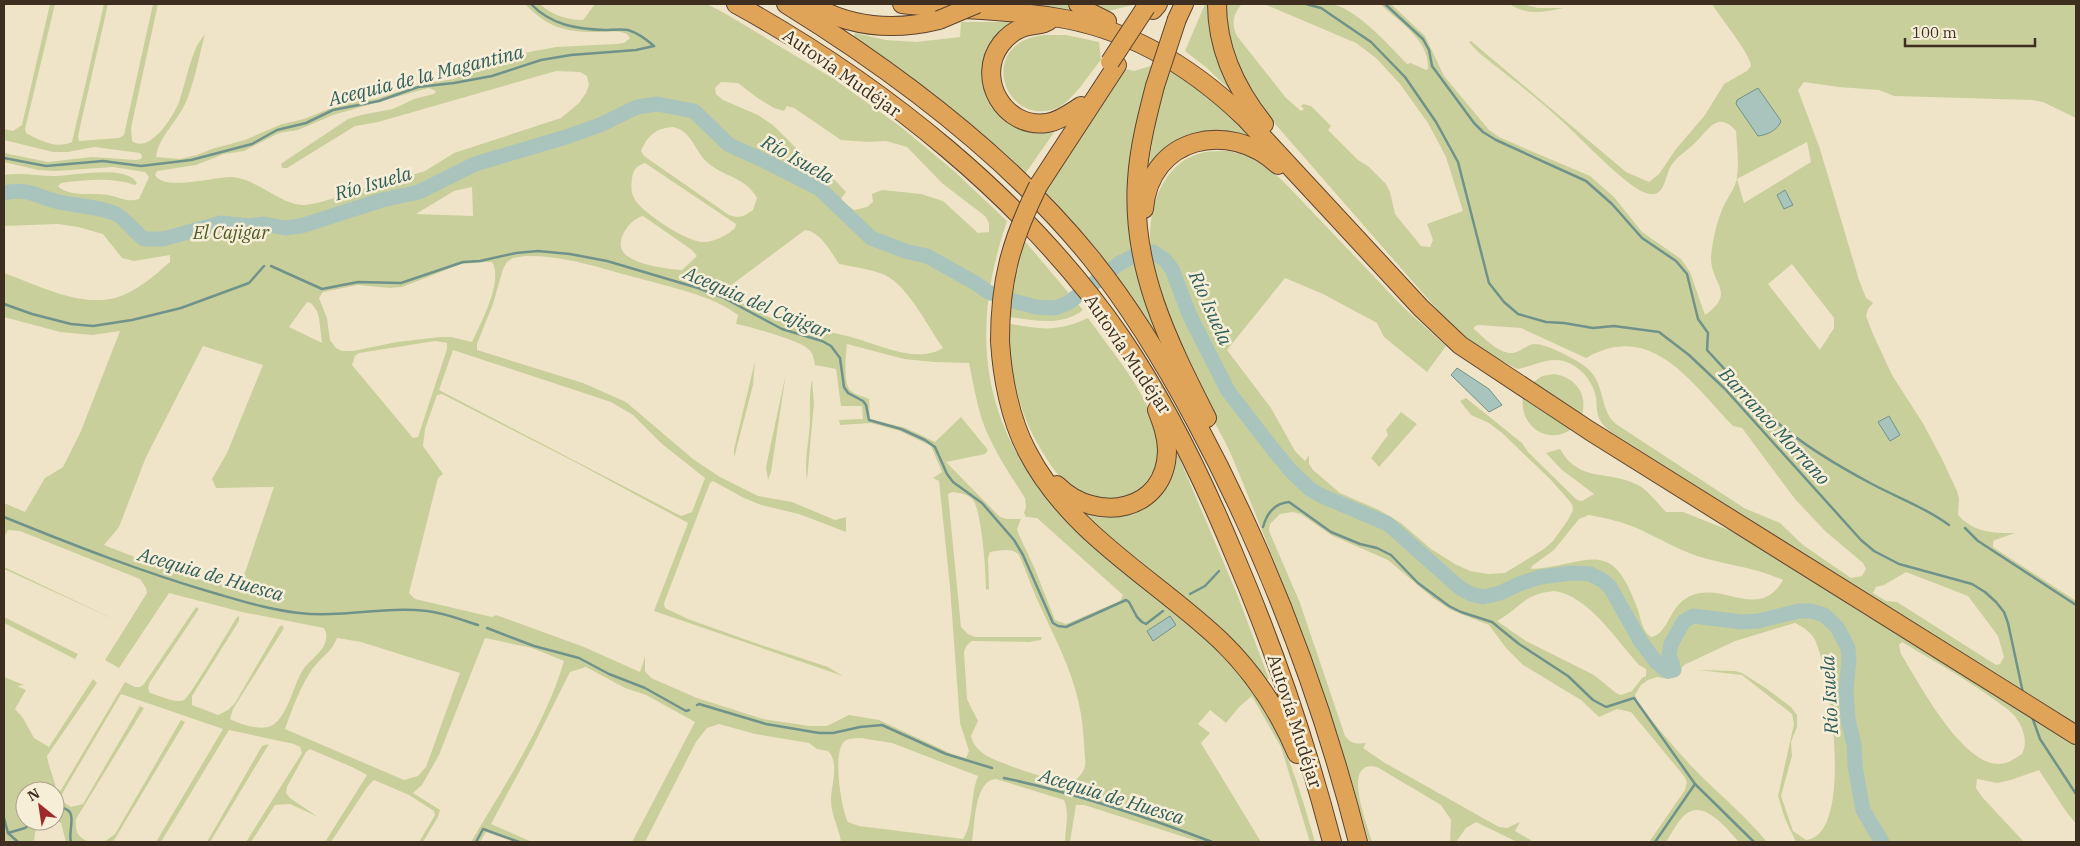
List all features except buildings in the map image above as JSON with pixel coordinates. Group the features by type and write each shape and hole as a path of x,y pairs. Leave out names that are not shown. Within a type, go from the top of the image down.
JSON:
{"highway":[{"name":"Autovía Mudéjar","path":"736,4 828,60 926,132 1015,212 1070,271 1108,319 1171,418 1219,517 1289,699 1332,842"},
{"name":"Autovía Mudéjar","path":"786,4 865,56 948,118 1019,182 1090,256 1127,306 1165,366 1203,436 1250,533 1279,602 1323,723 1358,842"},
{"path":"810,4 839,18 875,26 906,26 939,20 977,4"},
{"path":"902,4 1054,17 1103,28 1149,47 1185,68 1214,90 1245,118 1421,308 1460,345 1590,431 2076,735"},
{"path":"1078,4 1095,16 1143,37 1149,47"},
{"path":"1216,4 1220,38 1232,73 1256,113 1286,150 1290,165"},
{"path":"1151,6 1113,63 1038,186 1020,225 1008,262 1001,300 1000,341 1005,383 1019,434 1033,463 1070,512 1118,557 1208,630 1230,651 1259,685 1278,713 1296,752 1308,782 1325,842"},
{"path":"1180,11 1154,86 1139,162 1138,224 1145,271 1173,351 1222,447 1282,589 1279,602"},
{"path":"1054,17 1046,23 1019,30 1001,44 992,65 993,88 1004,108 1016,117 1031,122 1054,121 1081,106"},
{"path":"1038,186 1045,162 1081,106 1113,63"},
{"path":"1138,224 1143,216 1148,188 1160,166 1179,150 1194,143 1211,139 1236,140 1253,147 1269,157 1301,188 1317,195"},
{"path":"1015,418 1044,470 1060,488 1074,499 1089,506 1105,509 1121,508 1144,496 1155,485 1163,471 1167,443 1162,423 1152,400 1117,345 1119,335"}],"green space":[{"path":"1314,3 1331,4 1340,7 1351,12 1372,29 1407,64 1411,63 1426,70 1428,69 1424,49 1418,40 1404,24 1380,4 1391,4 1425,36 1444,76 1489,130 1499,137 1590,176 1614,197 1642,232 1681,259 1690,272 1705,315 1714,307 1721,294 1711,258 1719,217 1734,188 1738,171 1736,131 1724,122 1714,124 1673,163 1658,193 1646,193 1627,182 1553,113 1478,52 1469,42 1471,41 1626,172 1649,182 1659,174 1676,149 1705,115 1724,84 1747,71 1751,66 1741,45 1712,4 2076,4 2076,118 2043,102 2032,100 1894,96 1879,90 1804,82 1798,90 1820,149 1859,280 1866,298 1873,303 1868,309 1866,316 1892,375 1924,425 1957,491 1959,499 1958,515 1977,529 1991,532 2015,533 1995,540 1993,547 2076,601 2076,725 1612,432 1601,422 1591,383 1576,367 1569,363 1555,360 1517,369 1491,355 1455,330 1276,125 1251,90 1241,70 1227,27 1226,4 1242,4 1234,19 1237,36 1286,98 1301,111 1304,109 1301,106 1303,104 1311,106 1331,126 1328,130 1358,160 1369,167 1386,184 1390,192 1395,214 1421,246 1430,247 1433,240 1427,224 1463,211 1446,157 1428,123 1400,84 1376,58 1356,43 1264,4","holes":["1807,142 1811,162 1744,203 1737,179","1792,264 1834,318 1834,328 1820,350 1768,284","1478,325 1521,328 1586,358 1610,348 1631,347 1650,351 1668,362 1702,392 1733,426 1742,428 1795,499 1825,531 1863,563 1866,569 1862,576 1851,578 1803,545 1780,523 1744,508 1616,424 1606,410 1595,377 1580,363 1563,353 1534,344 1515,353 1504,352 1490,343 1474,327","1906,572 1968,596 1998,636 2004,657 2000,664 1996,665 1897,602 1886,601 1873,593 1876,587 1884,585"]},
{"name":"El Cajigar","path":"50,4 55,4 25,129 26,133 54,144 60,145 72,142 104,4 108,4 78,136 79,141 119,138 124,135 153,4 158,4 131,128 132,141 139,144 153,138 172,116 179,102 195,50 205,34 186,102 164,136 156,157 180,159 245,140 282,124 304,119 341,104 375,99 427,83 454,79 524,53 556,47 624,43 630,38 627,34 620,32 585,32 557,27 541,18 525,4 540,4 555,14 577,20 583,20 595,4 707,4 726,14 834,79 901,127 954,171 1007,221 992,276 986,327 989,374 1001,418 1020,459 1048,499 1083,536 1125,573 1206,637 1248,683 1271,721 1289,760 1315,842 1310,842 1281,747 1252,696 1240,706 1226,723 1210,710 1198,724 1210,733 1201,743 1261,842 1200,842 1084,805 1076,805 1070,842 1065,842 1067,816 1064,800 996,779 989,781 983,787 977,804 972,842 841,842 831,806 834,762 828,751 817,749 809,743 755,734 719,724 707,728 696,742 645,842 632,842 695,722 646,695 625,688 586,667 570,672 491,824 532,842 514,842 486,832 480,842 471,842 536,730 547,707 564,661 532,648 485,638 439,755 422,785 413,793 440,810 438,817 423,842 419,842 435,815 434,811 409,795 374,780 368,786 331,842 325,842 367,775 310,749 306,752 287,787 286,793 290,798 318,817 290,804 275,805 251,842 246,842 302,753 300,747 294,744 229,730 161,842 156,842 223,729 121,694 65,789 65,783 125,682 135,687 140,687 144,684 196,607 199,609 150,682 148,688 150,693 172,700 184,700 239,616 239,621 192,696 192,705 218,715 228,710 235,703 279,627 282,625 284,628 233,709 230,719 261,728 271,726 281,717 285,710 301,673 323,647 326,632 324,628 242,612 169,593 119,668 105,660 147,593 140,579 20,531 8,530 4,538 4,503 25,512 45,478 63,467 81,431 120,331 92,335 60,332 4,317 4,273 58,293 87,300 101,300 115,298 130,292 170,262 170,255 134,261 122,258 103,234 78,227 58,224 4,226 4,175 55,176 99,172 122,174 131,177 137,183 135,185 108,180 89,180 61,183 58,186 69,192 102,194 131,200 139,199 149,177 145,172 113,167 56,171 38,170 4,162 4,153 48,162 92,157 136,160 141,159 142,156 140,153 94,147 68,152 53,152 4,140 4,129 13,131 22,125","holes":["556,71 580,72 587,76 589,85 579,103 561,118 454,153 425,171 321,202 304,205 294,204 251,182 233,177 179,183 160,180 155,175 157,171 196,165 224,154 244,151 279,133 298,130 333,115 429,88 436,91 434,94 414,99 393,109 348,119 281,164 282,168 287,168 355,126 378,122","721,82 738,83 774,108 784,111 787,106 794,108 841,140 886,141 907,147 943,184 985,216 989,223 989,232 978,233 943,201 921,194 882,190 872,194 873,202 867,207 854,210 840,200 846,192 835,180 826,178 773,125 758,115 723,100 716,94 715,88","673,127 684,132 707,162 747,186 757,198 753,210 742,216 729,215 644,156 641,151 643,146 649,137 662,129","645,163 736,224 735,228 723,237 702,242 690,239 672,230 653,217 638,204 632,191 633,173 637,167","472,187 473,216 416,214 454,191","643,216 692,250 697,256 682,270 645,264 631,258 622,250 621,245 624,232 632,222","805,230 821,238 839,264 874,271 893,280 910,297 943,348 932,353 908,354 847,336 788,324 766,316 726,293 726,289","540,256 582,263 676,288 716,302 738,315 736,324 773,334 802,345 811,352 815,365 836,369 841,406 862,406 863,419 839,420 840,425 871,423 900,431 931,446 942,472 933,478 939,481 950,587 960,723 969,751 966,758 952,754 879,720 849,715 827,726 809,726 763,719 697,698 651,678 645,671 645,657 640,672 584,647 496,615 492,617 415,599 409,593 438,478 443,474 423,446 425,429 437,395 442,394 577,463 688,523 654,611 843,676 828,667 688,619 665,608 664,603 710,483 713,481 761,505 799,514 846,532 846,517 835,520 792,502 758,496 720,477 693,459 626,402 583,383 477,350 477,344 507,262 513,258","492,262 495,270 493,291 472,342 451,337 440,337 397,342 353,351 342,351 336,348 330,340 327,318 319,298 323,292 358,285 390,288 402,287 461,264","307,302 311,303 317,311 322,343 289,327","435,341 447,343 447,349 418,437 413,438 352,365 355,356 359,353","847,344 904,359 969,363 982,420 1007,470 1025,498 1026,507 1024,513 1026,517 1037,518 1123,595 1120,601 1066,624 1055,620 1019,535 1017,529 1021,519 1000,517 946,462 985,454 988,450 961,417 935,442 906,428 870,419 869,399 850,390 846,381","203,346 263,365 227,453 212,479 216,488 274,487 240,587 188,576 104,545 119,527 146,457","453,350 611,402 633,415 662,444 705,478 692,512 681,516 439,390","952,492 968,496 973,500 976,507 983,544 986,590 989,589 988,558 990,552 1009,550 1019,555 1061,650 1074,685 1082,723 1085,766 1077,779 1070,782 1063,781 1012,767 990,758 976,746 971,736 978,721 967,699 964,652 967,645 972,641 1029,642 1041,640 1042,637 975,637 968,634 961,627 948,494","337,638 361,642 460,673 426,767 418,776 404,780 285,729 294,705 313,668 335,643","861,738 892,743 978,776 969,825 963,839 859,826 848,822 839,782 840,750 843,743 847,740"]},
{"path":"1021,4 1070,4 1075,13"},
{"path":"1094,4 1137,4 1108,11"},
{"path":"1205,4 1209,4 1212,40 1221,69 1233,93 1207,68 1185,51"},
{"path":"1509,4 1522,4 1538,8 1564,8 1530,12"},
{"path":"961,22 1013,22 1000,33 991,47 985,61 983,76 985,91 991,105 1001,117 1026,130 1040,132 1055,131 1025,174 942,102 853,37 855,33 886,40 916,42 960,37"},
{"path":"1044,35 1066,35 1099,42 1101,60 1063,105 1039,111 1023,107 1012,96 1005,82 1004,67 1009,53 1022,41"},
{"path":"1154,65 1132,171 1168,356 1126,291 1096,251 1044,194 1126,69 1134,71"},
{"path":"1168,67 1214,100 1255,139 1223,132 1196,134 1172,146 1148,169 1158,106"},
{"path":"1228,151 1251,158 1282,180 1403,307 1446,346 1427,372 1384,337 1377,323 1323,294 1285,278 1227,350 1271,408 1295,451 1305,461 1309,455 1309,464 1313,470 1340,493 1379,510 1401,523 1431,549 1470,571 1488,574 1505,573 1544,549 1553,541 1568,520 1573,510 1572,504 1551,480 1502,433 1489,423 1471,415 1460,401 1466,398 1522,443 1528,452 1577,500 1582,501 1594,494 1562,470 1546,453 1560,449 1576,467 1642,487 1666,512 1683,512 1741,535 1868,617 1880,619 2076,742 2076,824 2039,770 1997,783 1977,779 1976,788 1983,798 2024,842 1796,842 1785,819 1778,796 1794,724 1792,714 1742,675 1698,670 1735,671 1742,673 1791,707 1797,715 1797,727 1791,742 1792,756 1781,796 1793,831 1806,840 1821,832 1830,811 1834,783 1834,750 1832,716 1821,657 1813,637 1795,623 1735,641 1684,665 1673,678 1657,677 1648,680 1641,685 1635,695 1638,703 1678,752 1745,817 1767,842 1739,842 1722,824 1708,813 1693,810 1683,817 1666,842 1649,842 1685,790 1687,782 1631,712 1617,709 1599,717 1581,700 1523,665 1506,648 1489,625 1451,610 1433,598 1388,560 1331,535 1301,514 1293,512 1280,514 1270,524 1269,531 1300,603 1345,736 1354,743 1366,743 1363,748 1385,763 1499,827 1507,828 1520,822 1515,831 1534,842 1517,842 1476,822 1466,828 1456,842 1450,842 1451,820 1441,805 1377,767 1366,767 1360,773 1358,783 1362,809 1372,842 1369,842 1324,696 1289,601 1233,459 1179,350 1165,312 1154,273 1151,254 1151,224 1153,210 1162,184 1170,173 1191,157 1205,152","holes":["1589,515 1628,525 1697,556 1761,572 1783,580 1775,591 1765,597 1755,599 1711,593 1700,593 1690,596 1676,608 1663,630 1651,637 1644,628 1628,586 1618,571 1608,563 1584,560 1531,569 1532,566 1554,550 1579,519","1554,591 1567,594 1579,601 1601,620 1639,665 1646,669 1646,676 1642,678 1632,691 1621,695 1616,693 1594,675 1526,641 1497,621 1529,598","1902,642 1981,690 2011,712 2024,733 2025,743 2022,754 2008,762 1998,764 1984,760 1970,750 1942,719 1901,654 1899,645"]},
{"path":"1024,240 1083,310 1066,319 1047,321 1009,317 1014,278"},
{"path":"1088,318 1140,392 1155,423 1158,438 1158,453 1155,467 1149,478 1140,488 1129,495 1117,499 1103,500 1085,497 1058,475 1034,438 1021,406 1013,374 1007,323 1039,328 1058,328"},
{"path":"755,361 753,385 734,458 734,449"},
{"path":"786,373 771,472 768,480 766,467"},
{"path":"1554,374 1568,379 1578,388 1583,400 1582,415 1532,383 1542,376"},
{"path":"812,379 814,403 807,480 806,458"},
{"path":"1523,398 1572,429 1563,434 1554,435 1545,434 1537,430 1530,425 1526,417 1523,408"},
{"path":"1401,412 1417,424 1379,467 1371,458 1388,435 1386,430"},
{"path":"1178,455 1237,594 1269,679 1265,680 1079,512 1100,518 1129,514 1174,456"},
{"path":"4,567 120,622 4,569"},
{"path":"4,617 78,654 75,659 4,623"},
{"path":"4,677 24,685 17,686 26,690 15,709 23,718 34,738 49,747 93,679 97,683 47,756 54,781 15,781 15,831 35,831 34,842 5,841"},
{"path":"140,706 144,708 76,819 78,834 90,842 66,842 63,831 65,831 65,803 71,807 83,804"},
{"path":"181,720 185,722 113,842 104,842 115,834"},
{"path":"269,744 210,842 207,842 262,746"}],"water":[{"path":"1758,88 1781,121 1772,132 1758,136 1736,104 1737,100"},
{"path":"1785,190 1793,205 1784,209 1777,195"},
{"path":"1457,368 1489,389 1502,405 1489,412 1451,375"},
{"path":"1889,416 1900,435 1890,441 1878,422"},
{"path":"1170,616 1176,625 1153,641 1147,631"}],"waterway":[{"path":"531,4 547,17 556,21 574,27 628,30 642,36 654,46"},
{"name":"Barranco Morrano","path":"1306,4 1321,8 1371,42 1405,77 1436,122 1458,162 1489,283 1504,302 1518,314 1546,322 1593,328 1614,326 1659,332 1689,355 1725,389 1861,540 1874,551 1899,564 1972,584 1996,602 2004,612 2008,623 2023,693"},
{"name":"Acequia de la Magantina","path":"1385,4 1423,39 1429,50 1432,66 1474,123 1483,132 1496,140 1586,181 1612,204 1642,238 1676,261 1687,274 1698,319 1708,333 1707,350 1769,415 1800,441 1836,464 1930,513 1949,525"},
{"name":"Acequia de la Magantina","path":"4,158 46,166 103,161 141,166 191,160 252,144 277,130 306,123 333,110 379,101 418,87 492,76 541,60 571,55 636,50 654,46"},
{"name":"Río Isuela","path":"4,193 12,191 32,193 59,202 109,211 119,215 144,239 163,239 221,223 250,226 264,224 285,228 301,226 382,200 419,192 475,164 566,137 600,125 637,107 657,104 694,111 729,145 820,189 871,238 908,252 927,256 988,292 1013,301 1036,307 1055,308 1068,303 1120,263 1134,256 1153,252 1165,260 1172,269 1189,314 1228,391 1291,471 1310,489 1322,496 1388,524 1460,588 1471,594 1483,597 1500,593 1540,577 1572,573 1590,574 1602,580 1610,587 1641,642 1657,663 1667,671 1674,670 1669,655 1671,644 1684,621 1693,616 1742,622 1758,621 1799,611 1811,611 1824,615 1837,627 1848,648 1849,660 1846,690 1848,719 1854,745 1859,789 1863,810 1882,842"},
{"name":"Acequia del Cajigar","path":"271,266 322,289 358,282 401,283 463,262 538,251 570,254 607,261 722,297 782,329 822,341 831,346 840,358 844,387 848,393 863,401 866,405 869,420 901,429 925,440 935,447 947,474 953,482 982,503 1014,540 1023,555 1053,623 1066,627 1126,600 1137,617 1146,624 1163,611"},
{"name":"Acequia del Cajigar","path":"4,304 32,314 71,324 93,326 132,320 181,308 249,283 264,266"},
{"name":"Acequia del Cajigar","path":"1263,527 1272,510 1280,504 1289,502 1331,532 1360,544 1377,548 1391,555 1418,583 1449,606 1492,622 1519,644 1568,676 1593,700 1606,707 1634,698 1695,784"},
{"name":"Acequia de Huesca","path":"4,517 134,567 214,593 288,612 331,614 395,610 427,611 478,625"},
{"name":"Acequia de la Magantina","path":"1965,528 1978,541 2076,605"},
{"name":"Acequia del Cajigar","path":"1190,594 1205,586 1219,571"},
{"name":"Acequia de Huesca","path":"487,628 534,646 579,658 609,674 645,688 686,711 689,710"},
{"name":"Acequia de Huesca","path":"697,705 766,724 819,733 833,733 860,727 882,725 946,754 992,768"},
{"name":"Barranco Morrano","path":"2031,714 2040,739 2076,794"},
{"name":"Acequia de Huesca","path":"1004,778 1109,806 1212,842"},
{"name":"Acequia de Huesca","path":"1655,842 1695,784 1754,842"},
{"path":"65,809 71,814 72,819 71,842"},
{"path":"4,818 8,833 18,842"},
{"path":"476,842 483,829 519,842"},
{"path":"8,833 15,831"}]}
